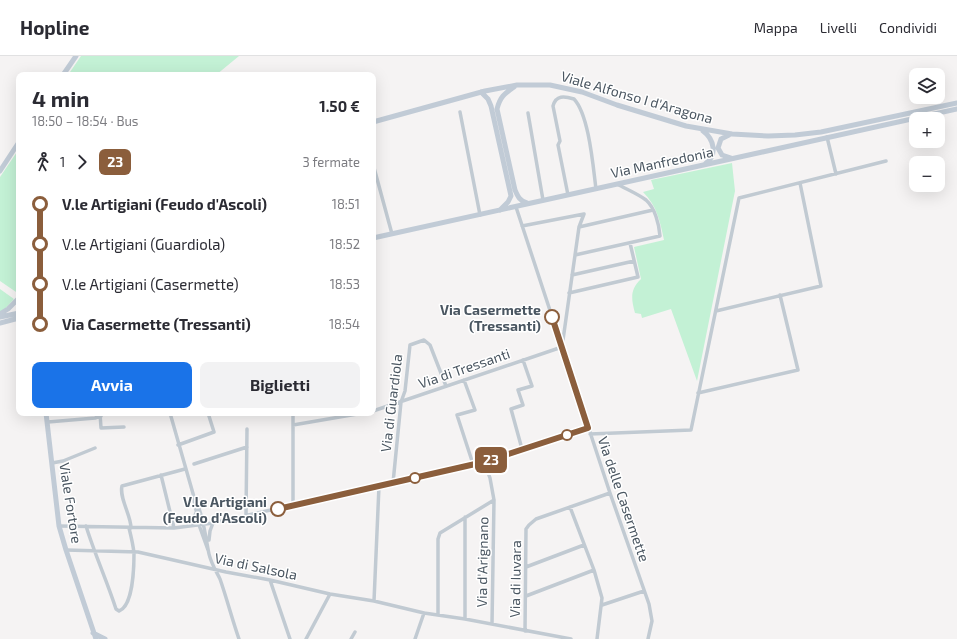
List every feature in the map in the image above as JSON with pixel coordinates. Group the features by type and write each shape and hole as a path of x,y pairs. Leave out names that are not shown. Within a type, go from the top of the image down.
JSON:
{"main road":[{"path":"65,72 76,56"},
{"path":"517,85 506,92 500,99 497,109 515,190 519,199 522,202 529,204"},
{"name":"Viale Alfonso I d'Aragona","path":"376,121 481,92 517,85 550,85 582,92 652,116 699,128 732,134"},
{"path":"481,92 488,99 491,106 511,196 508,202 499,210"},
{"path":"736,158 724,156 720,153 718,148 721,138 732,134 777,136 821,132 957,103"},
{"name":"Via Manfredonia","path":"376,237 957,109"},
{"path":"699,128 710,138 714,151 710,160 701,166"},
{"path":"0,171 16,147"},
{"path":"0,314 16,301"},
{"path":"0,317 16,314"},
{"path":"0,323 16,319"},
{"name":"Viale Fortore","path":"47,416 59,526 96,639"},
{"path":"94,633 105,639"}],"street":[{"path":"568,195 558,146 560,141 553,106 554,101 563,96 574,99 582,113 589,142 596,189"},
{"path":"460,112 480,215"},
{"path":"528,113 543,200"},
{"path":"827,137 836,174"},
{"path":"590,434 691,430 739,198 886,161"},
{"path":"376,175 392,234"},
{"path":"716,311 821,286 800,183"},
{"path":"575,255 660,236 653,210 646,200 617,184"},
{"name":"Via delle Casermette","path":"516,207 588,428 651,614 652,621 648,639"},
{"path":"579,227 653,210"},
{"path":"522,226 584,214 579,227 562,347"},
{"path":"569,293 638,277 630,243"},
{"path":"572,275 634,261"},
{"path":"698,393 798,370 780,295"},
{"name":"Via di Guardiola","path":"393,483 401,402 405,391 410,345 424,340 430,344 446,386"},
{"name":"Via di Tressanti","path":"376,410 562,347"},
{"path":"522,450 511,409 523,405 518,390 532,386 523,360"},
{"path":"464,380 475,410 457,416 473,464"},
{"path":"48,422 94,418 97,416"},
{"path":"100,416 101,428 124,427"},
{"path":"171,416 185,469 198,506 204,543 210,554"},
{"path":"178,445 214,432 209,416"},
{"path":"293,416 293,505"},
{"path":"293,425 340,416"},
{"path":"59,526 174,528 213,523 484,462 588,428"},
{"path":"246,516 247,429"},
{"path":"194,464 247,447"},
{"path":"52,463 63,461 95,448"},
{"name":"Via d'Arignano","path":"484,462 492,483 494,500 492,624"},
{"path":"86,526 116,609 119,611 123,610 128,603 132,579 134,551 130,528 131,520 122,492 122,486 185,469"},
{"path":"161,475 174,528"},
{"path":"374,601 380,486"},
{"name":"Via di Iuvara","path":"525,630 526,529 536,519 610,494"},
{"path":"194,497 196,512 208,543 214,569 220,579 238,639"},
{"name":"Via d'Arignano","path":"438,614 438,539 443,530 494,500"},
{"path":"570,507 594,570 602,598 597,639"},
{"path":"190,526 196,512"},
{"path":"465,517 465,619"},
{"path":"208,543 213,523"},
{"path":"526,567 584,545"},
{"name":"Via di Salsola","path":"66,550 134,551 330,594 374,601 424,613 438,614 571,639"},
{"path":"526,596 594,570"},
{"path":"270,580 290,639"},
{"path":"602,605 644,592"},
{"path":"306,639 330,594"},
{"path":"415,639 424,613"},
{"path":"351,639 355,632"}],"green space":[{"path":"81,56 239,56 220,72 70,72"},
{"path":"16,153 16,292 0,281 0,177"},
{"path":"732,163 735,191 697,381 671,309 642,318 641,314 635,313 632,294 637,283 641,279 634,247 664,240 655,208 643,192 654,189 651,180"},
{"path":"0,289 14,299 3,311 0,312"}],"bus line":[{"name":"23","path":"278,509 484,462 588,428 552,317"}],"place":[{"name":"Via Casermette (Tressanti)","path":"552,317"},
{"name":"V.le Artigiani (Feudo d'Ascoli)","path":"278,509"}]}
